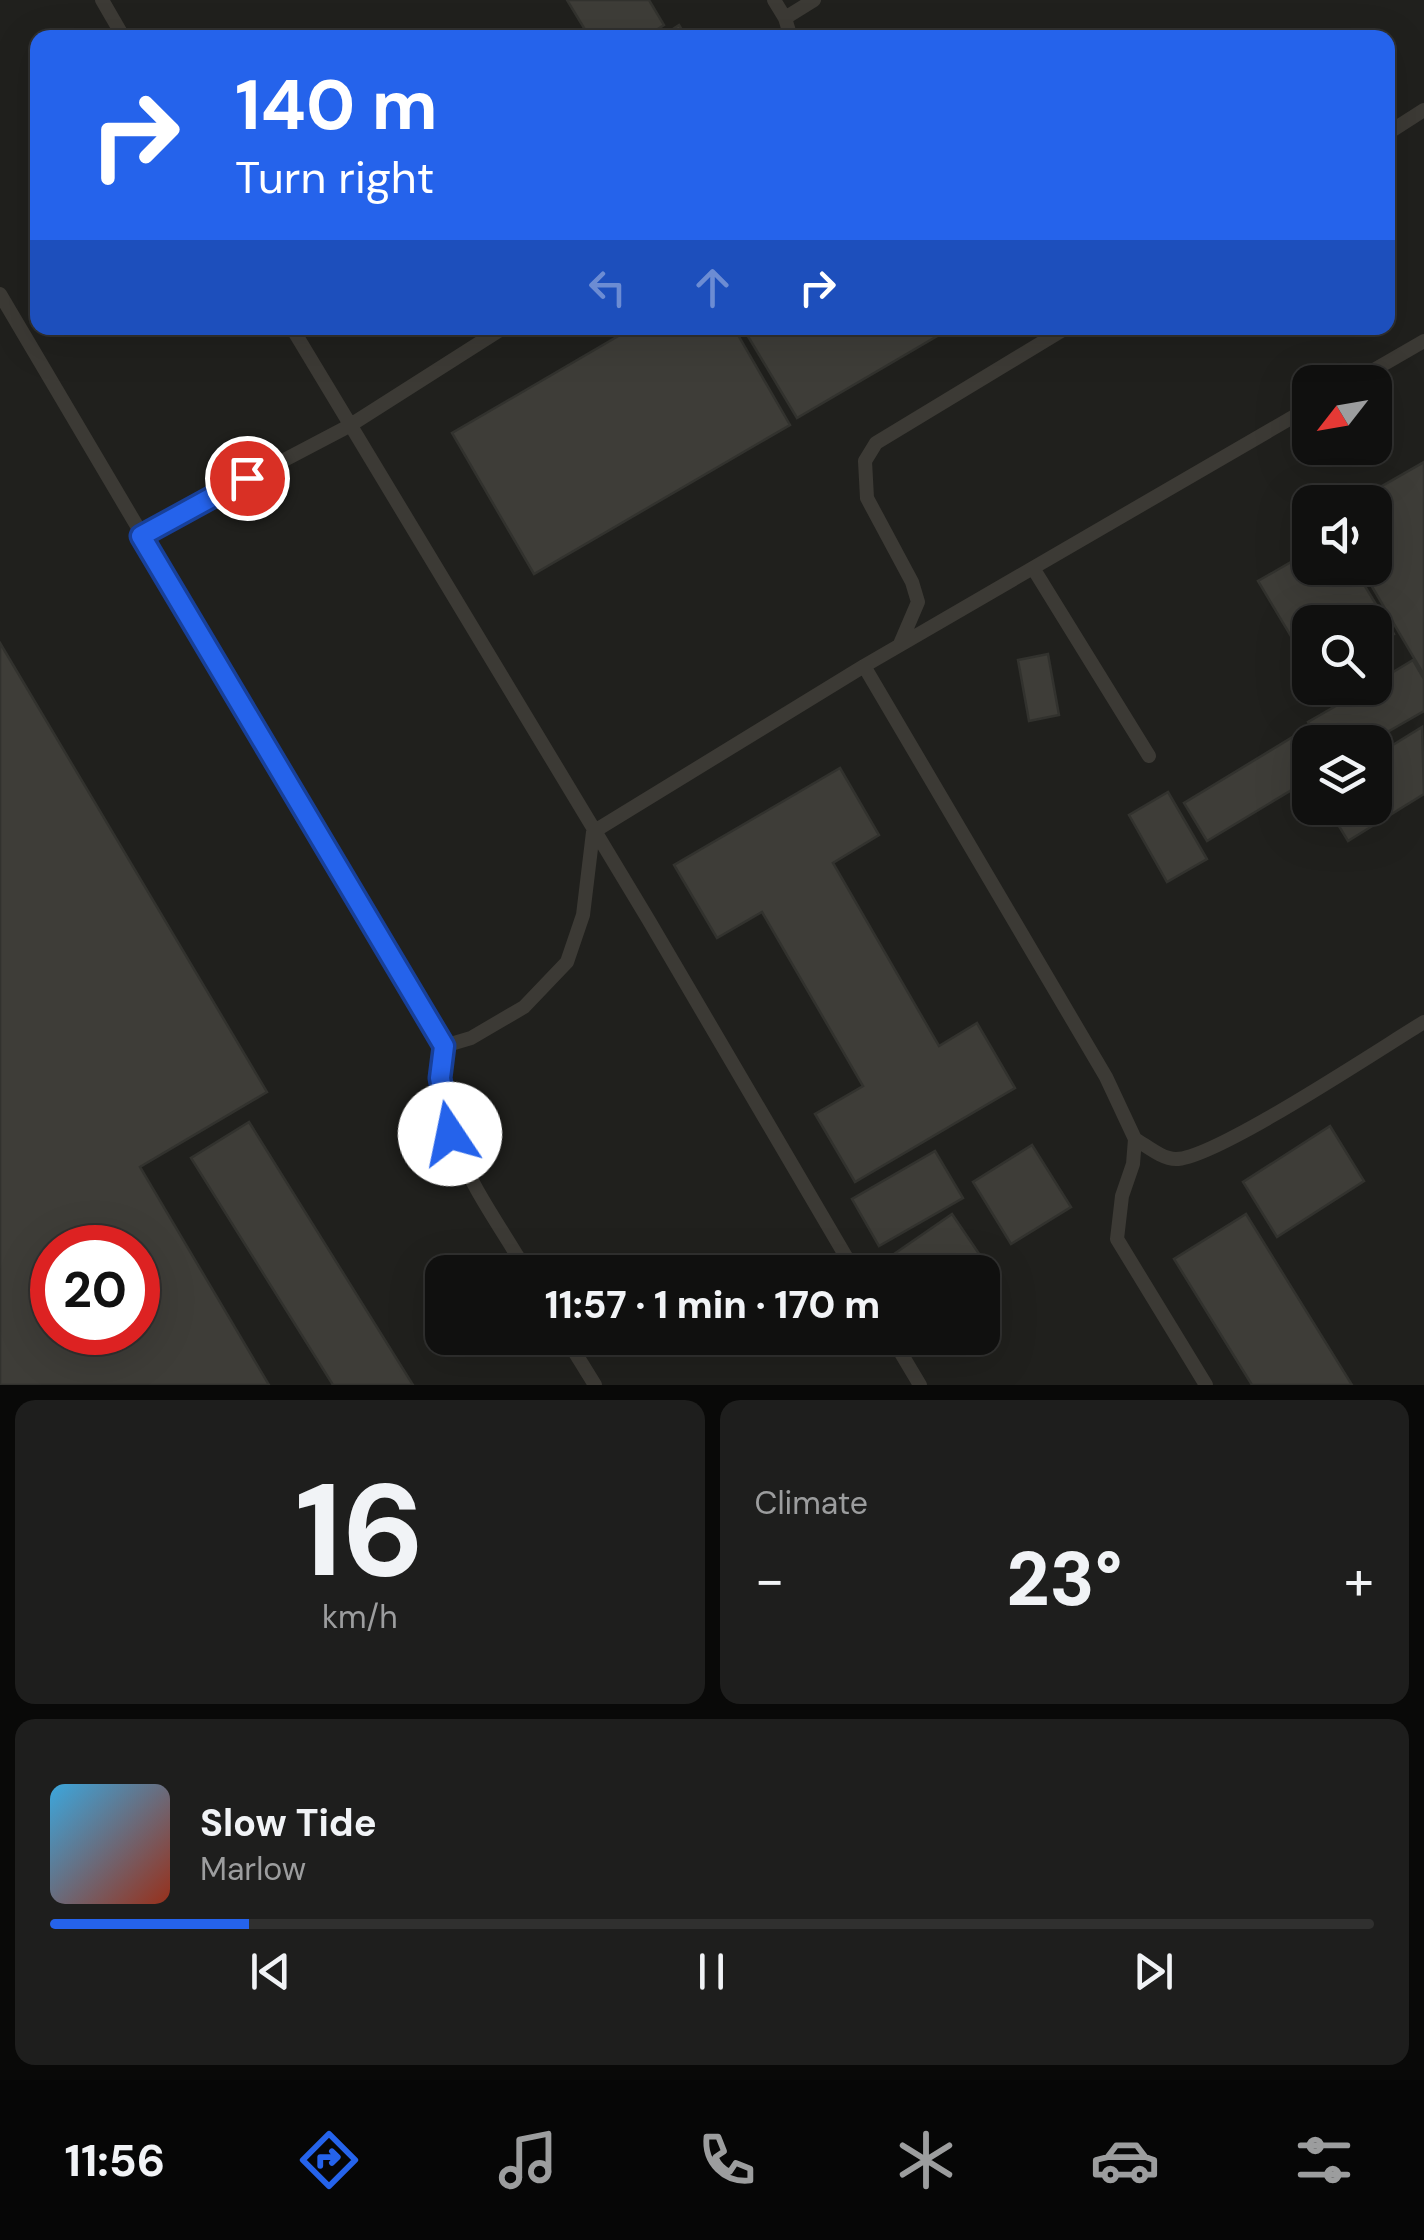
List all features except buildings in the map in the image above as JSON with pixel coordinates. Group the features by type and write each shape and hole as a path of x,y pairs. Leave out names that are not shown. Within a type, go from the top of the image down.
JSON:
{"lane":[{"path":"102,0 119,30"},
{"path":"774,0 789,30"},
{"path":"785,18 814,0"},
{"path":"1395,128 1424,110"},
{"path":"0,294 444,1046 440,1078 450,1134 518,1255"},
{"path":"296,335 658,935 845,1255"},
{"path":"141,536 349,426 492,335"},
{"path":"900,645 918,602 912,582 867,498 864,461 876,443 1054,335"},
{"path":"1383,365 1424,342"},
{"path":"593,832 864,666 1292,417"},
{"path":"1033,568 1149,756"},
{"path":"864,666 1106,1078 1135,1139 1133,1164 1122,1196 1118,1239 1206,1385"},
{"path":"444,1046 482,1033 524,1007 567,962 583,915 593,832"},
{"path":"1135,1139 1172,1159 1195,1156 1424,1022"},
{"path":"576,1355 595,1385"},
{"path":"902,1355 920,1385"}],"shaded area":[{"path":"0,0 1424,0 1424,1385 0,1385"}],"route":[{"path":"247,478 141,536 444,1046 440,1078 450,1134"}]}
